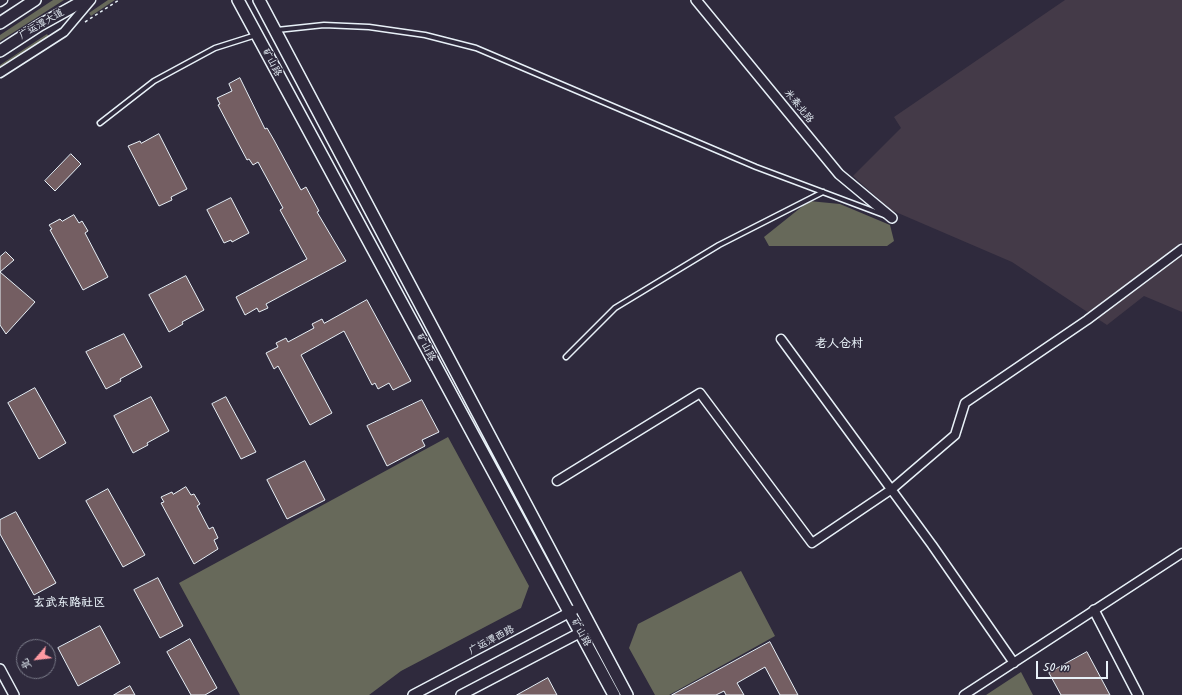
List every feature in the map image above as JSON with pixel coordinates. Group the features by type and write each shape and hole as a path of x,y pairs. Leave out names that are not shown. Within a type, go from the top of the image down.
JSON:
{"main road":[{"path":"0,23 35,0"},
{"name":"广运潭大道","path":"0,51 40,25 85,0"},
{"name":"矿山路","path":"259,0 627,695"},
{"name":"矿山路","path":"238,1 614,695"}],"street":[{"path":"0,73 64,32 91,0"},
{"name":"米秦北路","path":"696,0 839,174 892,218"},
{"path":"557,481 700,393 812,543 892,489 955,435 966,403 1088,320 1182,249"},
{"path":"781,339 892,489 1014,663"},
{"path":"964,695 1182,553"},
{"name":"广运潭西路","path":"413,695 581,606"},
{"path":"1094,610 1138,695"},
{"path":"461,695 591,626"},
{"path":"0,669 14,695"}],"lane":[{"path":"276,30 324,25 369,26 425,35 476,48 756,167 892,218"},
{"path":"100,123 154,81 215,48 256,35"},
{"path":"566,357 615,308 719,245 823,192"}],"path":[{"path":"83,23 119,0"}],"shaded area":[{"path":"1065,0 1182,0 1182,312 1144,296 1107,325 1012,262 891,210 853,176 901,128 894,117"}],"green space":[{"path":"53,0 64,0 0,41 0,35"},
{"path":"108,0 115,0 91,16 89,13"},
{"path":"47,34 50,38 0,70 0,65"},
{"path":"809,201 840,204 890,225 894,241 887,246 769,246 764,237"},
{"path":"448,437 529,586 521,608 401,671 369,695 240,695 179,583"},
{"path":"741,571 775,636 669,695 655,695 629,648 638,624"},
{"path":"1021,672 1033,695 986,695"}],"building":[{"path":"240,78 265,129 267,128 301,190 306,187 319,211 317,212 346,261 266,304 268,308 259,312 257,308 245,315 236,297 307,259 280,210 283,208 258,162 253,165 249,159 247,160 218,105 220,104 217,98 232,91 229,84"},
{"path":"159,134 187,189 171,197 172,200 159,206 128,146 140,141 141,143"},
{"path":"71,154 81,164 55,191 45,181"},
{"path":"231,198 249,233 232,242 231,240 224,243 207,210"},
{"path":"74,215 79,223 82,221 88,231 85,233 108,277 83,290 50,230 52,229 49,225 60,219 62,221"},
{"path":"6,252 14,260 0,272 0,257"},
{"path":"0,272 35,302 6,334 0,325"},
{"path":"186,276 204,310 182,322 183,324 169,332 149,295"},
{"path":"367,300 411,381 393,390 389,383 378,389 375,383 372,385 344,331 301,355 332,413 310,425 278,366 274,369 266,353 278,347 276,343 286,338 288,342 314,328 312,324 322,319 324,323"},
{"path":"124,334 142,367 120,379 121,381 106,389 86,352"},
{"path":"35,388 66,443 39,459 8,403"},
{"path":"151,397 169,431 147,443 148,445 133,453 114,416"},
{"path":"226,397 256,452 241,459 212,404"},
{"path":"422,400 439,432 422,440 425,446 387,466 367,426"},
{"path":"305,461 325,500 287,519 267,480"},
{"path":"186,487 191,495 194,494 200,504 197,506 209,529 213,527 218,538 214,540 218,549 194,564 161,503 164,502 161,497 172,492 173,494"},
{"path":"108,489 145,555 123,567 86,501"},
{"path":"16,512 56,583 34,595 0,534 0,520"},
{"path":"158,578 183,626 160,638 134,590"},
{"path":"100,626 120,663 78,686 58,648"},
{"path":"190,639 217,688 205,695 191,695 167,652"},
{"path":"770,642 798,695 780,695 765,667 737,683 744,695 726,695 724,691 716,695 672,695"},
{"path":"1087,652 1110,695 1061,695 1049,673"},
{"path":"548,678 557,695 517,695"},
{"path":"130,686 135,695 114,695"}],"district":[{"name":"老人仓村","path":"839,345"},
{"name":"玄武东路社区","path":"69,604"}]}
